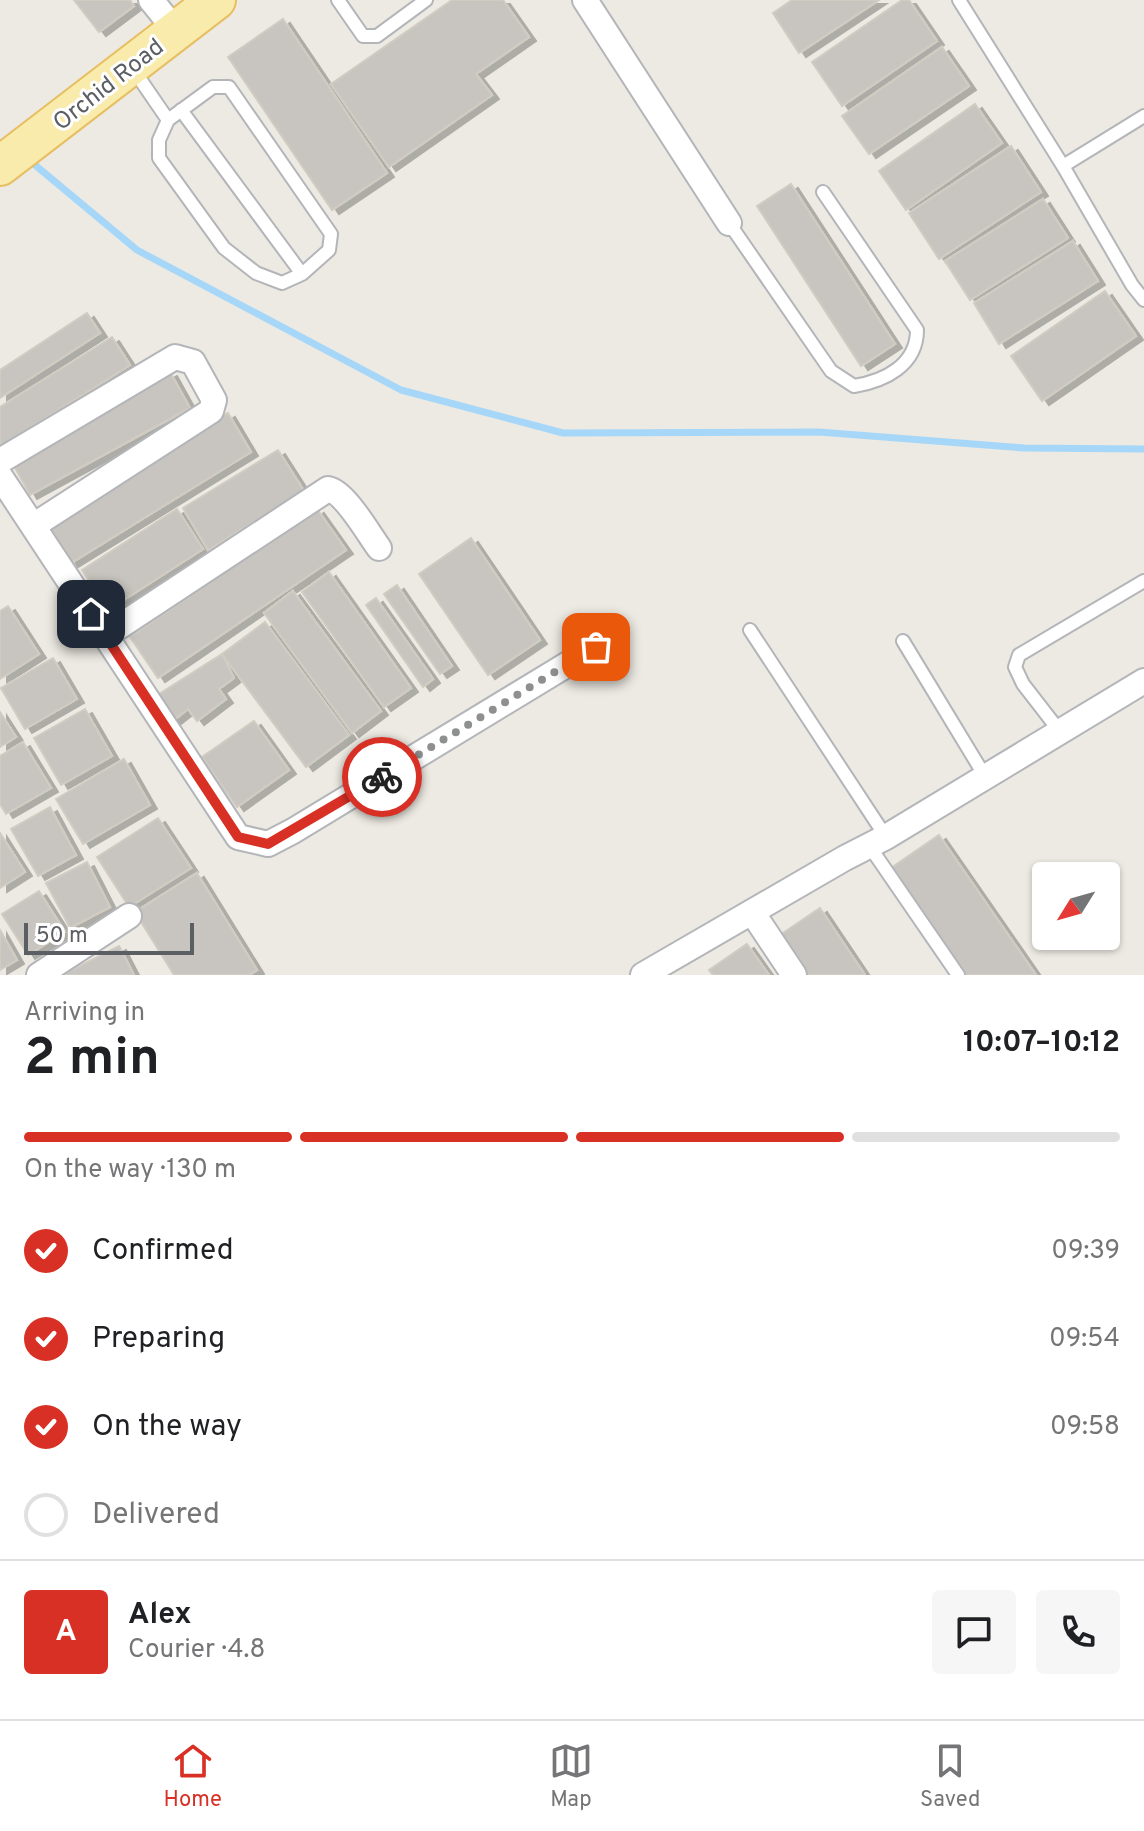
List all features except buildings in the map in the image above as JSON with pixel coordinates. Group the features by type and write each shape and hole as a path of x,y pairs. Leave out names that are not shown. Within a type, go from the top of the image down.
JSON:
{"main road":[{"name":"Orchid Road","path":"0,166 216,0"}],"street":[{"path":"151,0 176,31"},
{"path":"585,0 729,223"},
{"path":"0,461 175,357 193,362 214,400 211,411 33,526"},
{"path":"0,476 238,837 268,844 293,831 596,647"},
{"path":"105,636 328,489 334,490 342,498 379,548"},
{"path":"643,975 878,842 1144,681"},
{"path":"752,912 794,975"},
{"path":"39,975 129,916"}],"lane":[{"path":"338,0 363,36 377,36 406,6 426,0"},
{"path":"960,0 1144,300"},
{"path":"131,66 168,120"},
{"path":"213,87 229,87 331,234 329,250 302,274 282,283 256,273 224,248 159,158 159,140 168,120 213,87"},
{"path":"181,110 302,274"},
{"path":"1063,166 1144,116"},
{"path":"729,223 831,371 854,386 877,382 904,364 917,345 917,330 823,192"},
{"path":"1061,733 1023,684 1015,667 1019,655 1144,581"},
{"path":"750,630 958,975"},
{"path":"903,641 986,778"}],"waterway":[{"path":"29,160 137,250 401,390 563,433 819,432 1024,448 1144,449"}],"way so far":[{"path":"382,777 596,647"}],"route":[{"path":"91,614 238,837 268,844 382,777"}]}
